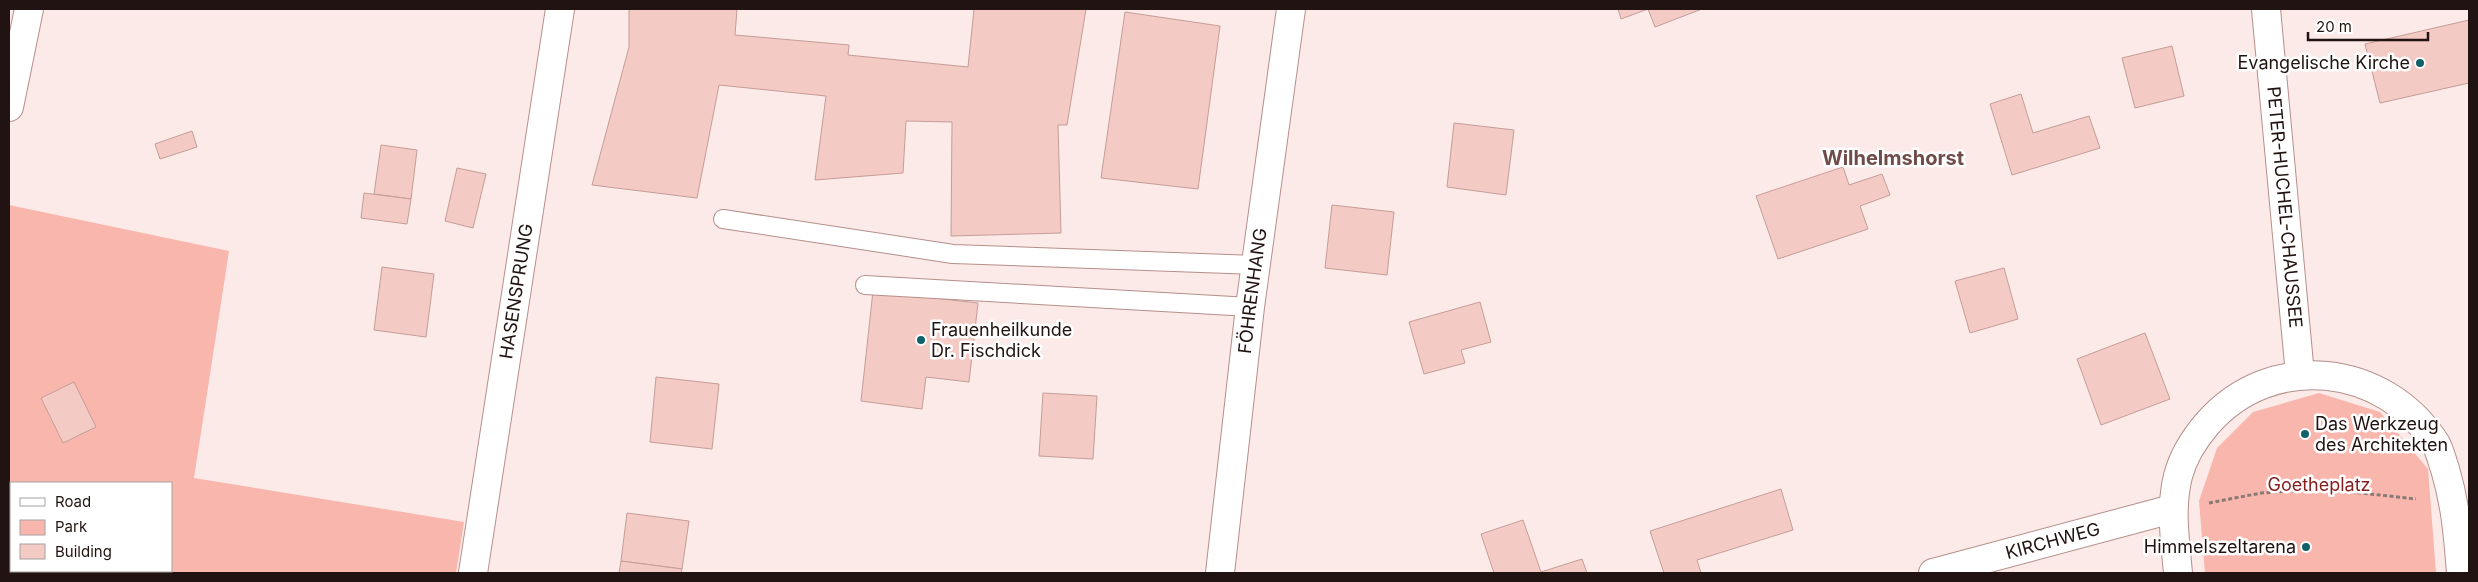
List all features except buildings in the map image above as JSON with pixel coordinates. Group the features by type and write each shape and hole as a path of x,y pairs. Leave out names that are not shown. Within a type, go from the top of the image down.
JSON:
{"street":[{"path":"9,107 29,9"},
{"name":"HASENSPRUNG","path":"473,573 560,9"},
{"name":"FÖHRENHANG","path":"1220,573 1250,307 1291,9"},
{"name":"PETER-HUCHEL-CHAUSSEE","path":"2266,9 2300,375"},
{"path":"2178,573 2172,509 2178,474 2195,438 2221,408 2258,386 2300,375 2340,376 2379,390 2413,414 2437,446 2462,498 2462,573"},
{"name":"KIRCHWEG","path":"1933,573 2172,509"}],"lane":[{"path":"723,219 953,254 1256,265"},
{"path":"865,285 1250,307"}],"path":[{"path":"2172,509 2261,493 2325,489 2395,498 2462,498"}],"green space":[{"path":"9,205 229,251 194,478 464,522 456,573 39,573 172,572 172,482 10,482 10,534"},
{"name":"Goetheplatz","path":"2319,393 2380,412 2428,469 2436,573 2205,573 2199,501 2217,448 2253,412"}],"place":[{"name":"Evangelische Kirche","path":"2420,63"},
{"name":"Frauenheilkunde Dr. Fischdick","path":"921,340"},
{"name":"Das Werkzeug des Architekten","path":"2305,434"},
{"name":"Himmelszeltarena","path":"2306,547"}],"district":[{"name":"Wilhelmshorst","path":"1893,158"}]}
